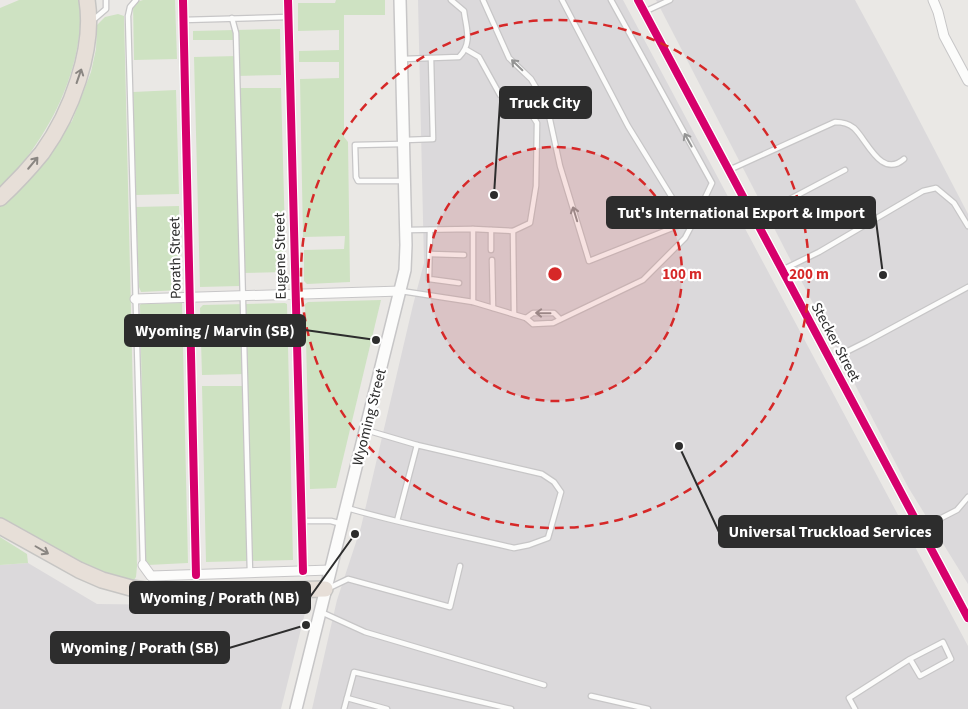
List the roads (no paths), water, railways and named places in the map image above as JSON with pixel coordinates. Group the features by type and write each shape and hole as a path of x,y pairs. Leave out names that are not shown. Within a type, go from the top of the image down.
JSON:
{"highway":[{"path":"0,198 16,183 42,152 60,122 83,66 89,24 87,0"},
{"path":"0,526 67,564 102,580 131,588 169,593 325,589"}],"main road":[{"name":"Wyoming Street","path":"296,709 401,291 406,257 400,0"}],"street":[{"name":"Porath Street","path":"183,0 196,575"},
{"name":"Eugene Street","path":"288,0 303,571"},
{"name":"Stecker Street","path":"638,0 967,615"},
{"path":"933,0 944,36 968,81"},
{"path":"135,299 401,291"},
{"path":"143,565 151,576 330,570"}],"lane":[{"path":"89,24 106,9 106,0"},
{"path":"136,0 130,7 128,16 143,565"},
{"path":"402,60 459,57 467,50 468,41 464,10 451,0"},
{"path":"483,0 509,58 531,78 547,106 560,166 589,261 696,219"},
{"path":"562,0 628,126 687,222"},
{"path":"401,291 473,302 526,318 533,324 553,323 643,280 685,238 696,219 712,183 611,0"},
{"path":"644,12 670,0"},
{"path":"183,20 288,17"},
{"path":"232,18 236,33 250,573"},
{"path":"406,230 514,231 530,223 536,186 537,123 525,104 500,95 479,56 467,50"},
{"path":"405,181 358,181 356,177 355,145 434,139 431,58"},
{"path":"729,170 835,122 844,122 854,128 870,150 890,165 898,164 904,159"},
{"path":"754,218 845,170"},
{"path":"782,270 819,252 923,191 936,188 954,203 968,226"},
{"path":"430,230 429,278 459,283"},
{"path":"473,230 473,302"},
{"path":"491,230 492,250"},
{"path":"514,231 514,314"},
{"path":"430,254 464,255"},
{"path":"492,260 492,308"},
{"path":"830,360 968,286"},
{"path":"526,318 533,313 554,313 560,319"},
{"path":"346,508 514,548 548,538 561,492 554,482 542,474 417,445 366,430"},
{"path":"397,521 417,445"},
{"path":"920,529 957,510 968,496"},
{"path":"301,521 331,521 342,524"},
{"path":"325,589 348,579 450,607 460,566"},
{"path":"320,611 365,632 544,685"},
{"path":"856,709 850,698 910,659 943,642 951,659 920,676 910,659"},
{"path":"344,709 354,672 511,709"},
{"path":"591,696 627,707 648,709"},
{"path":"347,698 387,709"}],"place":[{"name":"Truck City","path":"494,195"},
{"name":"Tut's International Export & Import","path":"883,275"},
{"name":"Wyoming / Marvin (SB)","path":"376,340"},
{"name":"Universal Truckload Services","path":"679,446"},
{"name":"Wyoming / Porath (NB)","path":"355,534"},
{"name":"Wyoming / Porath (SB)","path":"306,625"}]}
